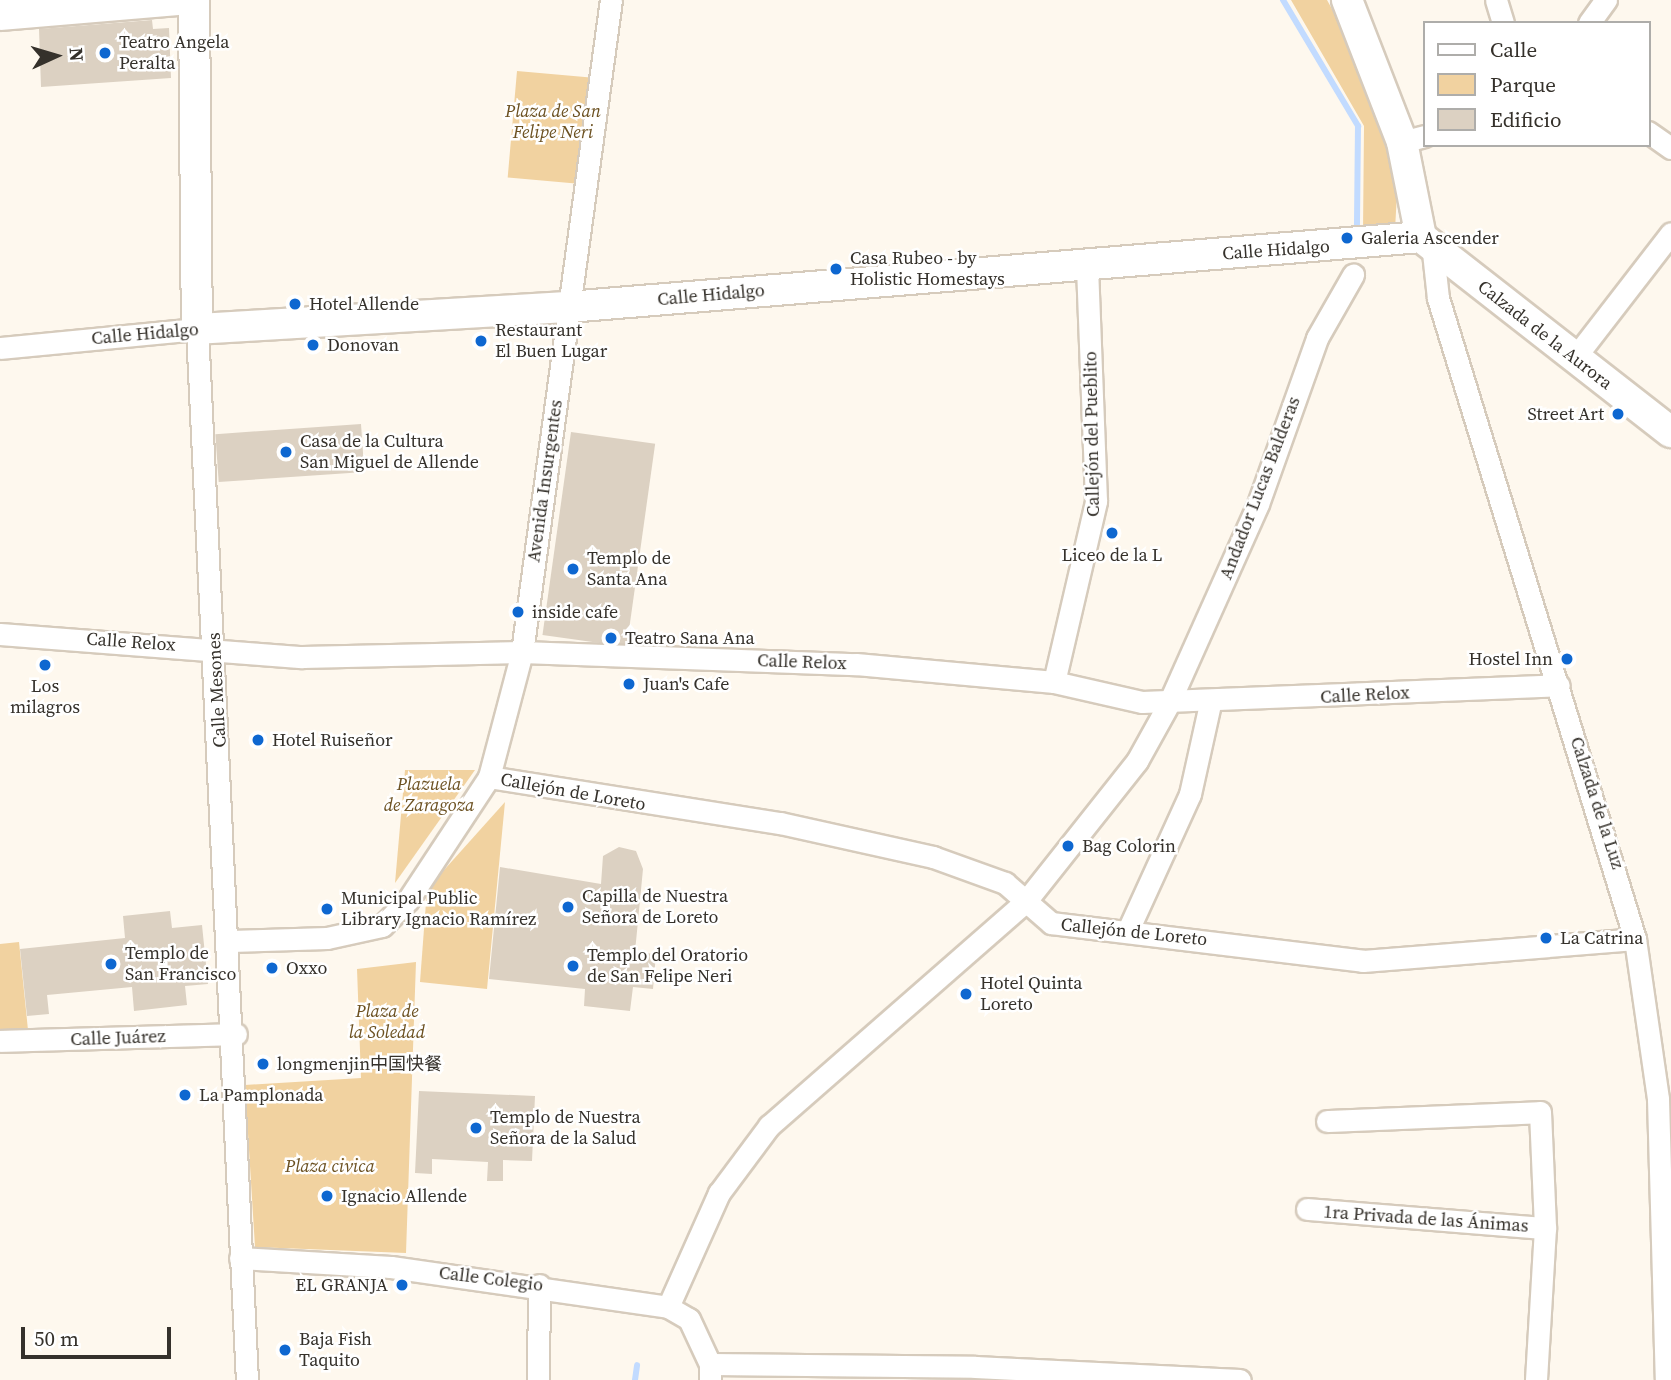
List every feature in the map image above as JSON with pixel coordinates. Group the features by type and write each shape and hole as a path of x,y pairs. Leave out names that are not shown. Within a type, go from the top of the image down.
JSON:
{"main road":[{"path":"0,15 177,0"},
{"name":"Calle Mesones","path":"194,0 197,329"},
{"name":"Calzada de la Luz","path":"1347,0 1413,139 1426,240"},
{"name":"Calle Hidalgo","path":"197,329 568,307 1426,240"},
{"name":"Calzada de la Aurora","path":"1426,240 1671,432"}],"street":[{"name":"Avenida Insurgentes","path":"231,942 327,939 382,926 408,900 489,777 522,652 611,0"},
{"path":"1496,0 1502,21"},
{"path":"1590,21 1606,0"},
{"path":"1650,133 1671,148"},
{"path":"1576,356 1671,233"},
{"name":"Calzada de la Luz","path":"1426,240 1438,298 1635,939 1655,1053 1664,1172 1666,1380"},
{"name":"Callejón del Pueblito","path":"1054,682 1096,501 1087,265"},
{"name":"Andador Lucas Balderas","path":"668,1307 719,1193 769,1126 1026,901 1137,761 1169,704 1258,504 1317,338 1353,275"},
{"name":"Calle Hidalgo","path":"0,348 197,329"},
{"name":"Calle Mesones","path":"197,329 236,1034 240,1258 247,1380"},
{"name":"Calle Relox","path":"0,634 214,648 302,657 522,652 856,664 1054,682 1169,704 1559,685"},
{"path":"1129,928 1190,794 1210,704"},
{"name":"Callejón de Loreto","path":"489,777 806,828 933,857 1005,883 1051,923 1129,928 1363,961 1635,939"},
{"name":"Calle Juárez","path":"0,1041 236,1034"},
{"path":"1327,1121 1540,1112 1545,1228 1536,1380"},
{"name":"1ra Privada de las Ánimas","path":"1307,1209 1545,1228"},
{"name":"Calle Colegio","path":"240,1258 539,1285 668,1307"},
{"path":"538,1380 539,1285"},
{"path":"668,1307 689,1319 710,1372 975,1373 1240,1380"}],"green space":[{"path":"1291,0 1327,0 1365,68 1398,175 1395,230 1363,231 1364,126"},
{"name":"Plaza de San Felipe Neri","path":"517,71 602,78 592,185 508,178"},
{"name":"Plazuela de Zaragoza","path":"405,770 475,770 395,883"},
{"path":"505,802 487,989 420,982 427,889"},
{"path":"19,942 28,1030 0,1030 0,944"},
{"name":"Plaza civica","path":"416,962 406,1253 255,1247 245,1085 361,1078 357,969"}],"building":[{"name":"Teatro Angela Peralta","path":"152,20 153,29 169,28 171,78 41,87 39,29"},
{"name":"Casa de la Cultura San Miguel de Allende","path":"361,424 364,472 219,482 215,434"},
{"path":"571,432 655,444 627,647 542,635"},
{"path":"619,847 636,851 643,869 635,952 656,954 653,989 633,987 630,1011 584,1006 585,989 489,979 500,867 601,884 603,856"},
{"name":"Templo de San Francisco","path":"170,911 172,928 202,925 208,984 185,986 187,1005 134,1011 132,987 47,995 49,1014 27,1016 20,949 125,938 123,916"},
{"name":"Templo de Nuestra Señora de la Salud","path":"419,1091 535,1096 532,1161 503,1160 503,1181 487,1181 488,1162 432,1159 432,1174 415,1173"}],"waterway":[{"path":"1283,0 1358,126 1357,230"},
{"path":"635,1380 637,1365"}],"place":[{"name":"Teatro Angela Peralta","path":"105,53"},
{"name":"Galeria Ascender","path":"1347,238"},
{"name":"Casa Rubeo - by Holistic Homestays","path":"836,269"},
{"name":"Hotel Allende","path":"295,304"},
{"name":"Restaurant El Buen Lugar","path":"481,341"},
{"name":"Donovan","path":"313,345"},
{"name":"Street Art","path":"1618,414"},
{"name":"Casa de la Cultura San Miguel de Allende","path":"286,452"},
{"name":"Liceo de la L","path":"1112,533"},
{"name":"Templo de Santa Ana","path":"573,569"},
{"name":"inside cafe","path":"518,612"},
{"name":"Teatro Sana Ana","path":"611,638"},
{"name":"Hostel Inn","path":"1567,659"},
{"name":"Los milagros","path":"45,665"},
{"name":"Juan's Cafe","path":"629,684"},
{"name":"Hotel Ruiseñor","path":"258,740"},
{"name":"Bag Colorin","path":"1068,846"},
{"name":"Capilla de Nuestra Señora de Loreto","path":"568,907"},
{"name":"Municipal Public Library Ignacio Ramírez","path":"327,909"},
{"name":"La Catrina","path":"1546,938"},
{"name":"Templo de San Francisco","path":"111,964"},
{"name":"Templo del Oratorio de San Felipe Neri","path":"573,966"},
{"name":"Oxxo","path":"272,968"},
{"name":"Hotel Quinta Loreto","path":"966,994"},
{"name":"longmenjin中国快餐","path":"263,1064"},
{"name":"La Pamplonada","path":"185,1095"},
{"name":"Templo de Nuestra Señora de la Salud","path":"476,1128"},
{"name":"Ignacio Allende","path":"327,1196"},
{"name":"EL GRANJA","path":"402,1285"},
{"name":"Baja Fish Taquito","path":"285,1350"}],"park label":[{"name":"Plaza de la Soledad","path":"387,1022"}]}
